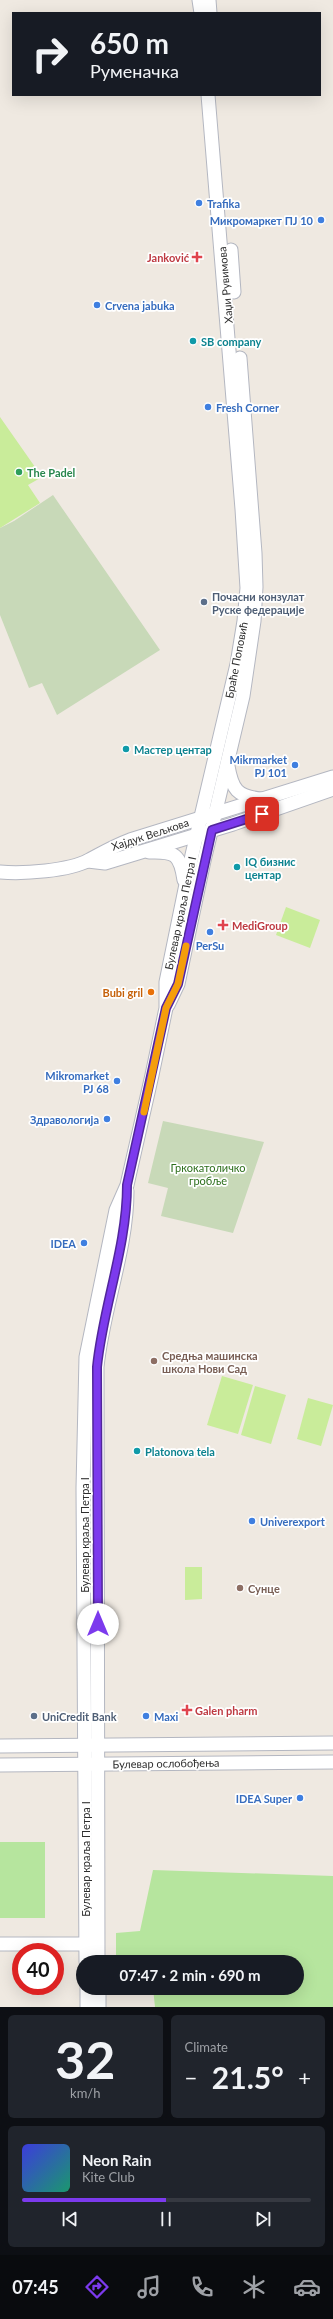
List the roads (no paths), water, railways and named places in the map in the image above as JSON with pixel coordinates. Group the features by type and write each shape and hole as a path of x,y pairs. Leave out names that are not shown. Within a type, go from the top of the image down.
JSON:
{"street":[{"path":"199,0 200,12"},
{"path":"209,0 210,12"},
{"name":"Хаџи Рувимова","path":"208,96 244,474"},
{"name":"Хаџи Рувимова","path":"217,96 244,474"},
{"name":"Браће Поповић","path":"215,814 243,696 254,621 256,580 244,474"},
{"name":"Браће Поповић","path":"202,818 244,621 246,588 244,474"},
{"path":"228,763 231,780 236,791 246,797 262,799"},
{"name":"Хајдук Вељкова","path":"88,861 109,848 333,777"},
{"name":"Хајдук Вељкова","path":"0,872 34,872 88,861 105,863 333,790"},
{"name":"Булевар краља Петра I","path":"166,1008 178,984 215,814"},
{"name":"Булевар краља Петра I","path":"96,1955 92,1944 91,1745 83,1481 85,1369 116,1210 127,1185 166,1008 166,982 185,888 202,818"},
{"path":"137,852 168,852 177,856 182,865 185,888"},
{"name":"Булевар ослобођења","path":"0,1746 333,1743"},
{"name":"Булевар ослобођења","path":"0,1765 333,1762"},
{"path":"0,1944 92,1944"},
{"name":"Булевар краља Петра I","path":"88,1955 92,1944"},
{"path":"87,1995 87,2007"},
{"path":"99,1995 99,2007"}],"place":[{"name":"Trafika","path":"199,203"},
{"name":"Микромаркет ПЈ 10","path":"321,220"},
{"name":"Janković","path":"197,257"},
{"name":"Crvena jabuka","path":"97,305"},
{"name":"SB company","path":"193,341"},
{"name":"Fresh Corner","path":"208,407"},
{"name":"The Padel","path":"19,472"},
{"name":"Почасни конзулат Руске федерације","path":"204,602"},
{"name":"Мастер центар","path":"126,749"},
{"name":"Mikrmarket PJ 101","path":"295,765"},
{"name":"IQ бизнис центар","path":"237,867"},
{"name":"MediGroup","path":"223,925"},
{"name":"PerSu","path":"210,932"},
{"name":"Bubi gril","path":"151,992"},
{"name":"Mikromarket PJ 68","path":"117,1081"},
{"name":"Здравологија","path":"107,1119"},
{"name":"IDEA","path":"84,1243"},
{"name":"Средња машинска школа Нови Сад","path":"154,1361"},
{"name":"Platonova tela","path":"137,1451"},
{"name":"Univerexport","path":"252,1521"},
{"name":"Сунце","path":"240,1588"},
{"name":"Galen pharm","path":"187,1710"},
{"name":"UniCredit Bank","path":"34,1716"},
{"name":"Maxi","path":"146,1716"},
{"name":"IDEA Super","path":"300,1798"}],"park label":[{"name":"Гркокатоличко гробље","path":"208,1173"}]}
